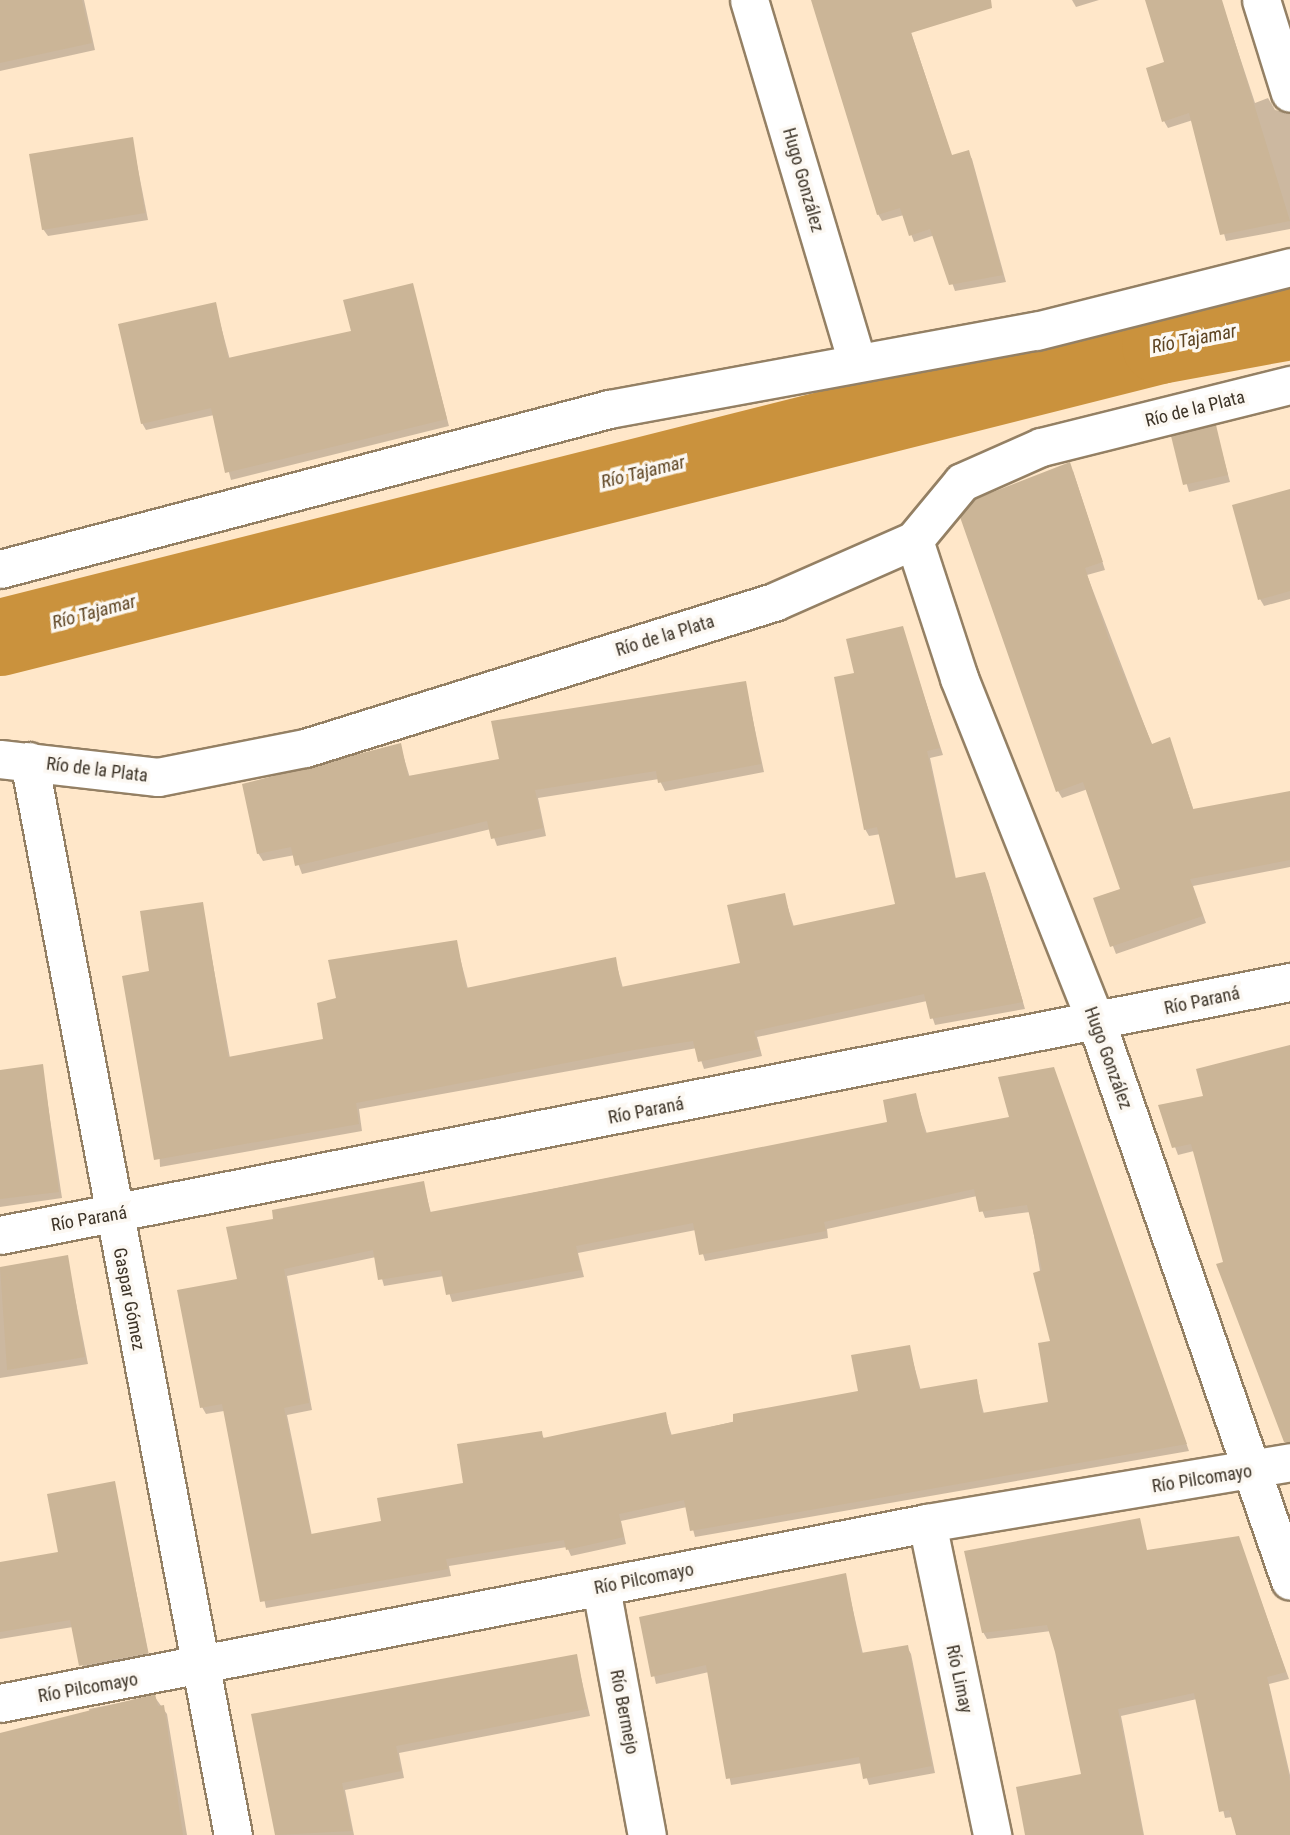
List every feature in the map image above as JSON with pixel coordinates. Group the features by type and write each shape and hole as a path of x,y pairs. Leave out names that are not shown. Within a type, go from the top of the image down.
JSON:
{"street":[{"name":"Hugo González","path":"749,0 856,360"},
{"path":"1261,0 1290,93"},
{"path":"0,569 609,409 856,360 1036,331 1290,267"},
{"name":"Río de la Plata","path":"14,760 158,777 306,748 776,601 915,540 962,482 1041,447 1290,385"},
{"name":"Hugo González","path":"915,540 959,678 1097,1024 1290,1581"},
{"name":"Gaspar Gómez","path":"14,760 113,1214 233,1835"},
{"name":"Río Paraná","path":"0,1235 1097,1024 1290,982"},
{"name":"Río Pilcomayo","path":"0,1703 199,1669 927,1523 1252,1471 1290,1462"},
{"name":"Río Limay","path":"927,1523 992,1835"},
{"name":"Río Bermejo","path":"601,1588 648,1835"}],"building":[{"path":"0,0 82,0 92,43 0,63"},
{"path":"811,0 991,0 992,8 911,33 952,155 969,150 1003,275 949,285 930,229 909,236 900,208 877,215"},
{"path":"1145,0 1222,0 1290,221 1220,235 1189,113 1162,122 1146,68 1164,62"},
{"path":"133,137 145,213 42,230 29,154"},
{"path":"413,283 447,419 225,473 211,408 141,424 118,324 216,302 228,358 351,331 343,300"},
{"path":"1216,425 1228,475 1183,485 1171,436"},
{"path":"1070,462 1103,562 1085,568 1108,637 1152,744 1170,737 1193,809 1290,791 1290,860 1190,879 1203,916 1110,947 1093,898 1120,889 1083,782 1056,792 960,517 975,499"},
{"path":"1290,489 1290,591 1258,600 1232,505"},
{"path":"903,626 940,748 927,751 955,878 985,872 1023,1002 930,1019 924,994 754,1031 759,1049 698,1062 693,1041 634,1050 356,1103 359,1124 154,1160 122,976 149,971 140,911 203,902 228,1057 323,1039 317,1003 336,998 328,960 457,940 466,988 616,957 621,987 740,963 727,905 785,893 792,926 895,904 877,827 864,830 834,677 854,673 846,639"},
{"path":"746,681 761,764 658,783 656,771 535,790 543,828 491,839 487,821 295,866 291,847 257,854 242,784 401,743 408,776 499,759 491,721"},
{"path":"1290,1045 1290,1442 1284,1442 1216,1264 1223,1262 1191,1144 1172,1148 1158,1105 1203,1096 1196,1069"},
{"path":"43,1064 59,1192 0,1199 0,1070"},
{"path":"1054,1067 1187,1444 690,1531 684,1500 619,1514 624,1537 566,1550 564,1540 446,1559 448,1569 260,1602 222,1404 200,1408 177,1290 237,1279 226,1227 273,1219 272,1210 424,1181 430,1212 551,1189 887,1122 883,1100 916,1093 925,1133 1009,1117 998,1077","holes":["974,1189 979,1212 1027,1205 1042,1270 1033,1273 1050,1341 1038,1343 1048,1402 982,1413 977,1379 919,1389 910,1345 851,1355 858,1391 733,1414 733,1422 670,1435 666,1412 543,1438 542,1431 457,1444 463,1483 377,1498 381,1521 311,1534 284,1408 309,1403 284,1269 373,1250 378,1280 441,1270 446,1295 581,1270 576,1246 693,1223 699,1255 826,1231 824,1222"]},
{"path":"68,1255 85,1357 7,1370 0,1267"},
{"path":"115,1481 148,1653 79,1666 70,1620 0,1632 0,1562 58,1552 47,1494"},
{"path":"1140,1518 1147,1550 1239,1536 1286,1672 1267,1677 1290,1781 1290,1835 1236,1835 1229,1810 1219,1812 1194,1693 1118,1709 1143,1835 1025,1835 1016,1787 1081,1774 1055,1652 1047,1625 982,1633 964,1551"},
{"path":"846,1573 861,1653 908,1645 932,1766 863,1779 859,1757 726,1779 706,1665 651,1677 639,1617"},
{"path":"577,1654 587,1709 396,1746 401,1771 342,1783 352,1831 275,1835 251,1714"},
{"path":"155,1694 158,1706 164,1705 183,1835 0,1835 0,1733"}],"waterway":[{"name":"Río Tajamar","path":"0,637 1160,345 1290,321"}]}
